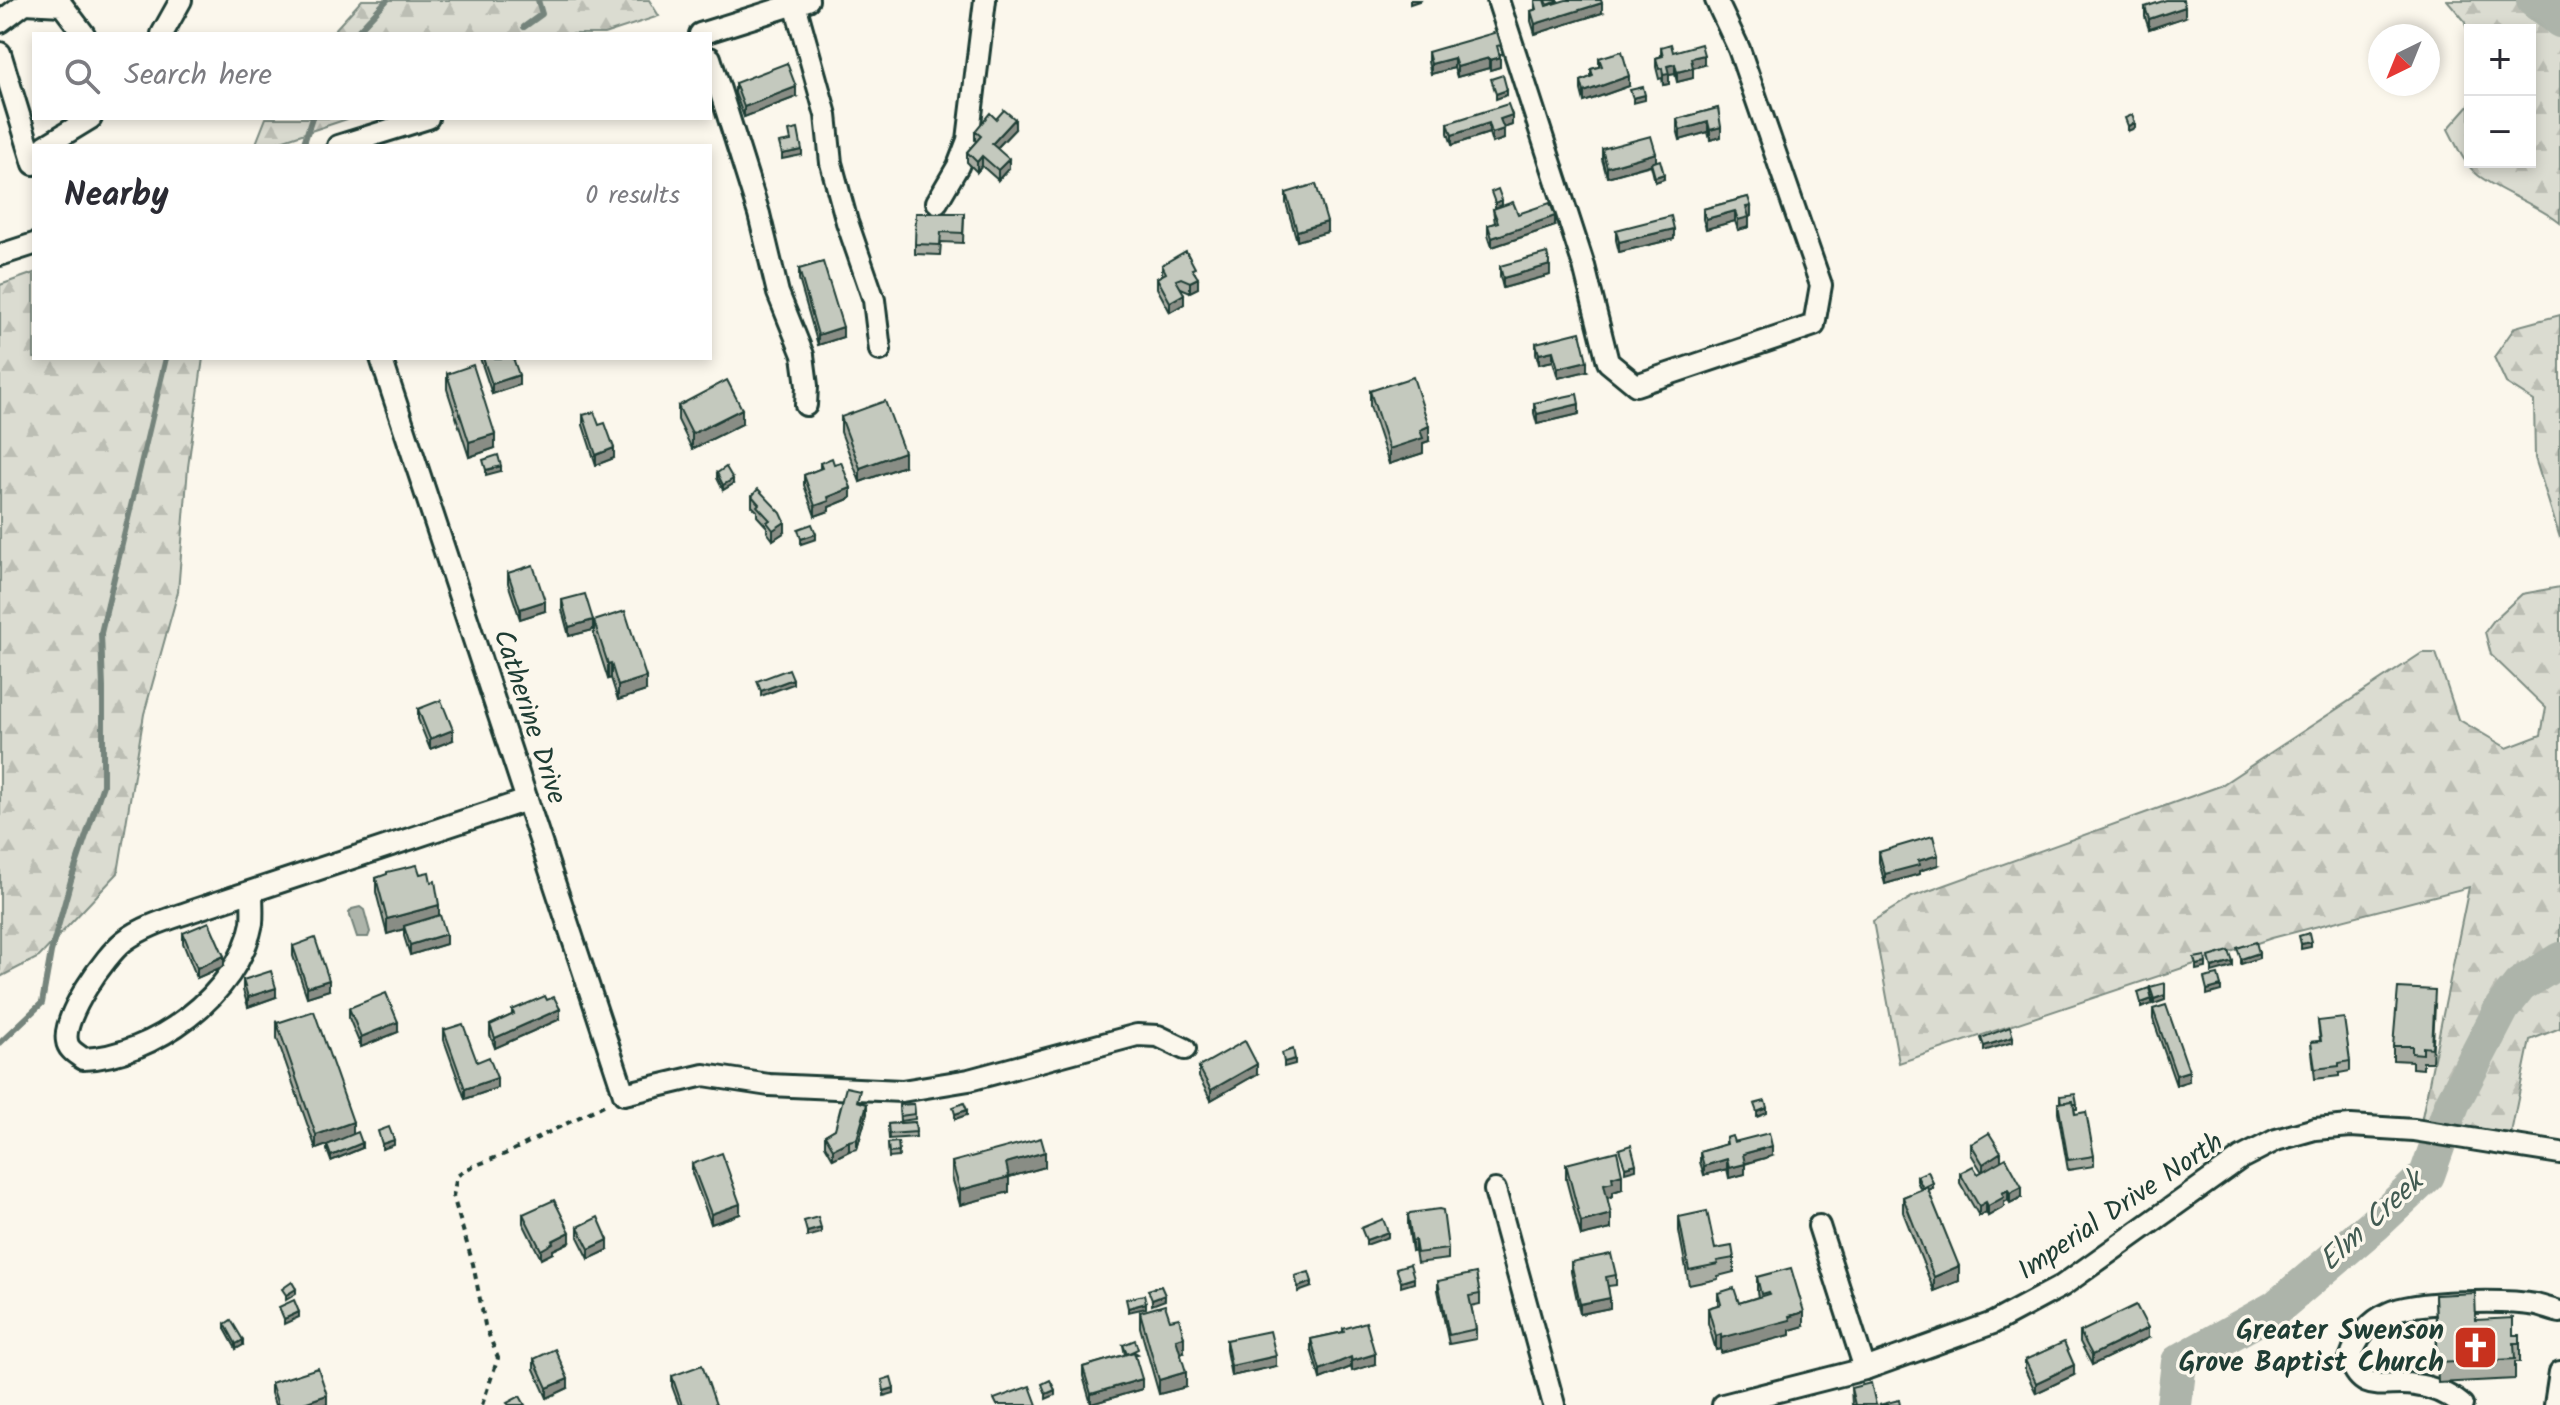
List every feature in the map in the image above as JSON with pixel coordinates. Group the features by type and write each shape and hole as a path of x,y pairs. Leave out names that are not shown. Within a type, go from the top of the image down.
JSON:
{"street":[{"path":"163,32 181,0"},
{"path":"937,202 958,166 968,140 985,0"},
{"path":"1498,0 1580,251 1608,362 1636,385 1814,325 1821,285 1739,49 1716,0"},
{"path":"707,32 802,2 826,115 831,163 874,300 880,350"},
{"path":"0,22 25,3 62,5 82,32"},
{"path":"0,53 32,144"},
{"path":"712,64 759,214 778,293 803,355 806,405"},
{"path":"51,144 88,120"},
{"path":"344,144 422,120"},
{"path":"0,255 32,245"},
{"name":"Catherine Drive","path":"382,360 624,1094"},
{"path":"252,892 252,922 246,942 224,982 206,1002 152,1041 103,1059 83,1059 70,1049 68,1028 98,969 123,942 150,927 252,892 527,800"},
{"path":"624,1094 704,1075 769,1085 902,1091 969,1080 1137,1035 1158,1036 1185,1049"},
{"name":"Imperial Drive North","path":"1723,1405 1865,1369 1993,1323 2062,1286 2241,1158 2276,1140 2315,1129 2351,1126 2414,1130 2560,1153"},
{"path":"1495,1190 1554,1405"},
{"path":"1819,1226 1865,1369"},
{"path":"2462,1405 2445,1393 2415,1385 2382,1386 2366,1381 2355,1372 2350,1359 2363,1331 2387,1313 2403,1307 2432,1304 2535,1305 2560,1312"},
{"path":"2555,1405 2560,1372"}],"path":[{"path":"482,1405 498,1358 485,1325 473,1264 453,1196 457,1176 624,1094"}],"green space":[{"path":"362,0 649,0 659,16 610,32 333,32"},
{"path":"2447,0 2560,0 2560,223 2479,176 2472,168 2536,168 2536,24 2465,24"},
{"path":"2464,111 2464,158 2448,129"},
{"path":"265,120 344,120 272,144 256,144"},
{"path":"32,274 32,360 203,360 188,467 178,592 144,714 118,873 39,957 0,977 0,285"},
{"path":"2560,315 2560,538 2535,458 2534,401 2506,383 2494,357 2515,327"},
{"path":"2560,587 2560,1028 2530,1040 2511,1133 2421,1122 2469,887 2272,938 1899,1063 1873,921 1912,897 2220,786 2422,653 2436,653 2458,719 2507,748 2541,735 2546,708 2491,655 2485,632 2522,594"}],"shaded area":[{"path":"360,907 364,910 370,932 368,937 357,937 349,913"}],"building":[{"path":"1536,0 1544,0 1546,6 1566,0 1601,0 1602,3 1535,24 1531,11 1537,9"},
{"path":"2166,0 2183,0 2185,7 2149,19 2145,7"},
{"path":"1497,32 1501,45 1497,46 1500,57 1457,67 1454,58 1431,64 1428,52"},
{"path":"1671,44 1673,52 1701,44 1704,55 1691,58 1693,68 1677,72 1675,64 1667,66 1669,74 1663,75 1656,58 1663,56 1661,47"},
{"path":"1622,51 1629,76 1584,92 1581,81 1593,76 1591,69 1602,66 1599,58"},
{"path":"787,63 796,87 744,107 735,83"},
{"path":"1503,75 1507,90 1496,94 1491,79"},
{"path":"1643,87 1645,95 1633,98 1630,90"},
{"path":"1508,104 1512,115 1500,119 1504,129 1492,133 1489,123 1452,135 1448,123"},
{"path":"1718,108 1721,127 1710,130 1708,122 1680,130 1677,119"},
{"path":"1004,110 1015,119 992,144 1009,159 998,170 982,156 977,162 967,152 981,136 975,131 990,113 996,119"},
{"path":"2132,115 2135,123 2128,126 2125,118"},
{"path":"798,129 802,150 782,154 779,143 791,141 789,131"},
{"path":"1651,136 1656,153 1607,167 1602,149"},
{"path":"1660,160 1664,174 1655,177 1651,163"},
{"path":"1316,184 1327,222 1297,231 1286,193"},
{"path":"1498,189 1502,200 1495,203 1491,192"},
{"path":"1748,197 1751,206 1746,207 1749,217 1738,220 1735,211 1706,219 1703,209"},
{"path":"1513,202 1518,214 1550,203 1555,216 1492,238 1488,225 1498,222 1493,209"},
{"path":"916,213 964,213 963,233 941,232 940,245 915,244"},
{"path":"1671,216 1674,229 1619,242 1616,230"},
{"path":"1186,251 1198,278 1190,282 1181,278 1176,280 1184,294 1170,302 1157,278 1166,273 1162,265"},
{"path":"1547,253 1550,265 1503,278 1500,266"},
{"path":"823,262 843,327 818,335 799,269"},
{"path":"1580,332 1587,361 1558,368 1553,351 1539,354 1536,343"},
{"path":"484,360 514,360 519,375 492,384"},
{"path":"473,365 495,434 469,442 447,374"},
{"path":"1413,377 1429,426 1420,430 1423,438 1389,449 1370,391"},
{"path":"727,380 742,409 692,434 678,406"},
{"path":"1577,394 1579,404 1537,414 1534,403"},
{"path":"885,401 904,452 860,468 841,417"},
{"path":"594,412 599,425 605,423 614,448 596,455 583,415"},
{"path":"498,455 501,466 486,470 483,460"},
{"path":"832,458 834,464 841,462 851,488 815,506 804,475 822,468 820,463"},
{"path":"726,467 733,479 723,485 717,473"},
{"path":"758,489 781,513 785,522 773,530 767,522 770,520 752,496"},
{"path":"812,524 816,534 801,539 798,529"},
{"path":"533,565 545,601 520,609 508,573"},
{"path":"585,594 593,620 569,627 562,600"},
{"path":"625,611 646,677 618,686 594,621"},
{"path":"789,669 793,679 761,691 757,681"},
{"path":"441,700 453,730 430,739 418,709"},
{"path":"1933,836 1938,855 1918,861 1919,865 1885,874 1879,852"},
{"path":"417,865 420,874 429,872 431,882 435,881 439,905 387,919 376,878"},
{"path":"440,915 446,934 410,945 404,926"},
{"path":"209,922 224,956 197,968 183,933"},
{"path":"2309,933 2311,942 2301,944 2299,936"},
{"path":"315,938 329,980 307,987 293,946"},
{"path":"2256,942 2259,953 2241,959 2237,948"},
{"path":"2229,951 2233,962 2212,968 2209,957"},
{"path":"2205,956 2206,963 2196,965 2194,958"},
{"path":"271,971 276,988 248,997 243,980"},
{"path":"2218,975 2221,986 2207,990 2204,978"},
{"path":"2165,983 2165,995 2154,999 2150,987"},
{"path":"2149,988 2152,999 2141,1003 2138,992"},
{"path":"2398,988 2435,990 2432,1048 2423,1047 2423,1054 2412,1053 2412,1046 2393,1046"},
{"path":"386,993 398,1022 361,1037 349,1008"},
{"path":"545,996 547,1000 554,997 560,1009 495,1038 490,1025 514,1014 512,1010"},
{"path":"2166,1005 2189,1071 2176,1075 2153,1009"},
{"path":"314,1011 353,1122 316,1135 277,1023"},
{"path":"2344,1018 2350,1061 2339,1063 2339,1066 2315,1069 2311,1042 2321,1041 2318,1021"},
{"path":"463,1024 477,1062 489,1057 497,1078 465,1089 444,1030"},
{"path":"2010,1027 2013,1037 1984,1046 1981,1038"},
{"path":"1245,1041 1257,1064 1211,1090 1199,1067"},
{"path":"1293,1049 1295,1059 1284,1062 1282,1053"},
{"path":"846,1087 860,1090 857,1101 867,1104 857,1139 833,1149 825,1135 835,1129"},
{"path":"2075,1094 2077,1104 2073,1101 2061,1103 2060,1096"},
{"path":"1765,1101 1767,1108 1757,1112 1754,1104"},
{"path":"2073,1101 2075,1114 2086,1112 2094,1156 2068,1160 2058,1103"},
{"path":"964,1103 967,1110 955,1114 953,1107"},
{"path":"914,1104 915,1114 900,1116 899,1105"},
{"path":"915,1122 916,1132 889,1134 888,1124"},
{"path":"389,1127 394,1140 382,1144 378,1131"},
{"path":"358,1132 362,1143 331,1156 327,1145"},
{"path":"1769,1133 1772,1146 1743,1154 1745,1164 1729,1168 1727,1159 1704,1166 1700,1152 1727,1144 1726,1138 1732,1136 1734,1142"},
{"path":"1989,1133 2001,1152 1983,1164 1971,1144"},
{"path":"1041,1138 1045,1152 1006,1163 1009,1177 960,1190 952,1162"},
{"path":"898,1142 899,1152 889,1153 888,1143"},
{"path":"1631,1145 1636,1164 1625,1167 1619,1149"},
{"path":"1617,1151 1622,1174 1612,1177 1613,1182 1604,1184 1611,1214 1581,1222 1566,1164"},
{"path":"722,1153 740,1204 711,1214 692,1164"},
{"path":"2006,1158 2022,1187 2002,1193 2004,1197 1988,1206 1986,1202 1979,1206 1960,1173 1973,1166 1978,1174"},
{"path":"1928,1171 1933,1183 1923,1188 1917,1176"},
{"path":"1927,1187 1959,1266 1934,1277 1903,1197"},
{"path":"554,1200 570,1232 541,1250 523,1214"},
{"path":"1443,1210 1448,1249 1417,1253 1408,1215"},
{"path":"1707,1211 1715,1249 1732,1246 1734,1258 1689,1270 1679,1217"},
{"path":"598,1217 608,1240 589,1249 578,1227"},
{"path":"818,1217 821,1228 807,1232 804,1221"},
{"path":"1383,1219 1388,1232 1366,1240 1361,1228"},
{"path":"1611,1254 1616,1275 1606,1277 1610,1298 1580,1304 1571,1262"},
{"path":"1410,1264 1414,1278 1401,1282 1396,1268"},
{"path":"1791,1268 1804,1312 1789,1316 1790,1320 1721,1338 1721,1334 1716,1336 1708,1308 1721,1304 1718,1293 1734,1288 1739,1303 1769,1294 1761,1294 1757,1277"},
{"path":"1309,1272 1312,1282 1298,1287 1295,1276"},
{"path":"1476,1273 1480,1294 1469,1296 1476,1329 1449,1335 1438,1281"},
{"path":"292,1282 296,1289 286,1295 282,1289"},
{"path":"1161,1286 1165,1295 1152,1300 1148,1290"},
{"name":"Greater Swenson Grove Baptist Church","path":"2475,1293 2476,1320 2513,1318 2513,1335 2520,1335 2520,1343 2514,1343 2515,1359 2438,1363 2435,1295"},
{"path":"1144,1295 1146,1303 1128,1308 1126,1299"},
{"path":"294,1300 299,1312 284,1319 279,1307"},
{"path":"1165,1305 1170,1320 1179,1318 1184,1337 1176,1339 1186,1372 1159,1380 1140,1312"},
{"path":"2136,1305 2148,1328 2092,1355 2080,1332"},
{"path":"231,1320 243,1340 236,1344 225,1324"},
{"path":"1366,1322 1375,1354 1352,1361 1351,1357 1320,1370 1311,1339 1344,1332 1343,1329"},
{"path":"1270,1331 1276,1356 1231,1366 1226,1340"},
{"path":"1135,1340 1138,1349 1127,1354 1123,1345"},
{"path":"2064,1342 2074,1365 2036,1383 2025,1360"},
{"path":"555,1349 568,1379 547,1388 534,1359"},
{"path":"1134,1352 1142,1379 1091,1394 1083,1367"},
{"path":"702,1365 716,1405 682,1405 672,1376"},
{"path":"318,1368 327,1395 298,1405 278,1405 271,1383"},
{"path":"891,1377 894,1388 884,1391 882,1380"},
{"path":"1050,1380 1055,1390 1046,1394 1042,1384"},
{"path":"1871,1383 1876,1405 1855,1405 1851,1388"},
{"path":"1030,1386 1037,1405 997,1405 994,1399"},
{"path":"520,1396 525,1405 507,1403"},
{"path":"1899,1400 1900,1405 1879,1405"}],"waterway":[{"path":"357,32 387,0"},
{"path":"524,27 542,14 538,0"},
{"name":"Elm Creek","path":"2534,0 2560,20"},
{"path":"304,144 311,120"},
{"path":"0,1043 42,1003 51,952 71,880 103,785 101,633 166,360"},
{"name":"Elm Creek","path":"2174,1405 2179,1362 2276,1308 2427,1175 2452,1104 2502,1008 2520,985 2560,960"}],"place":[{"name":"Greater Swenson Grove Baptist Church","path":"2475,1347"}]}
